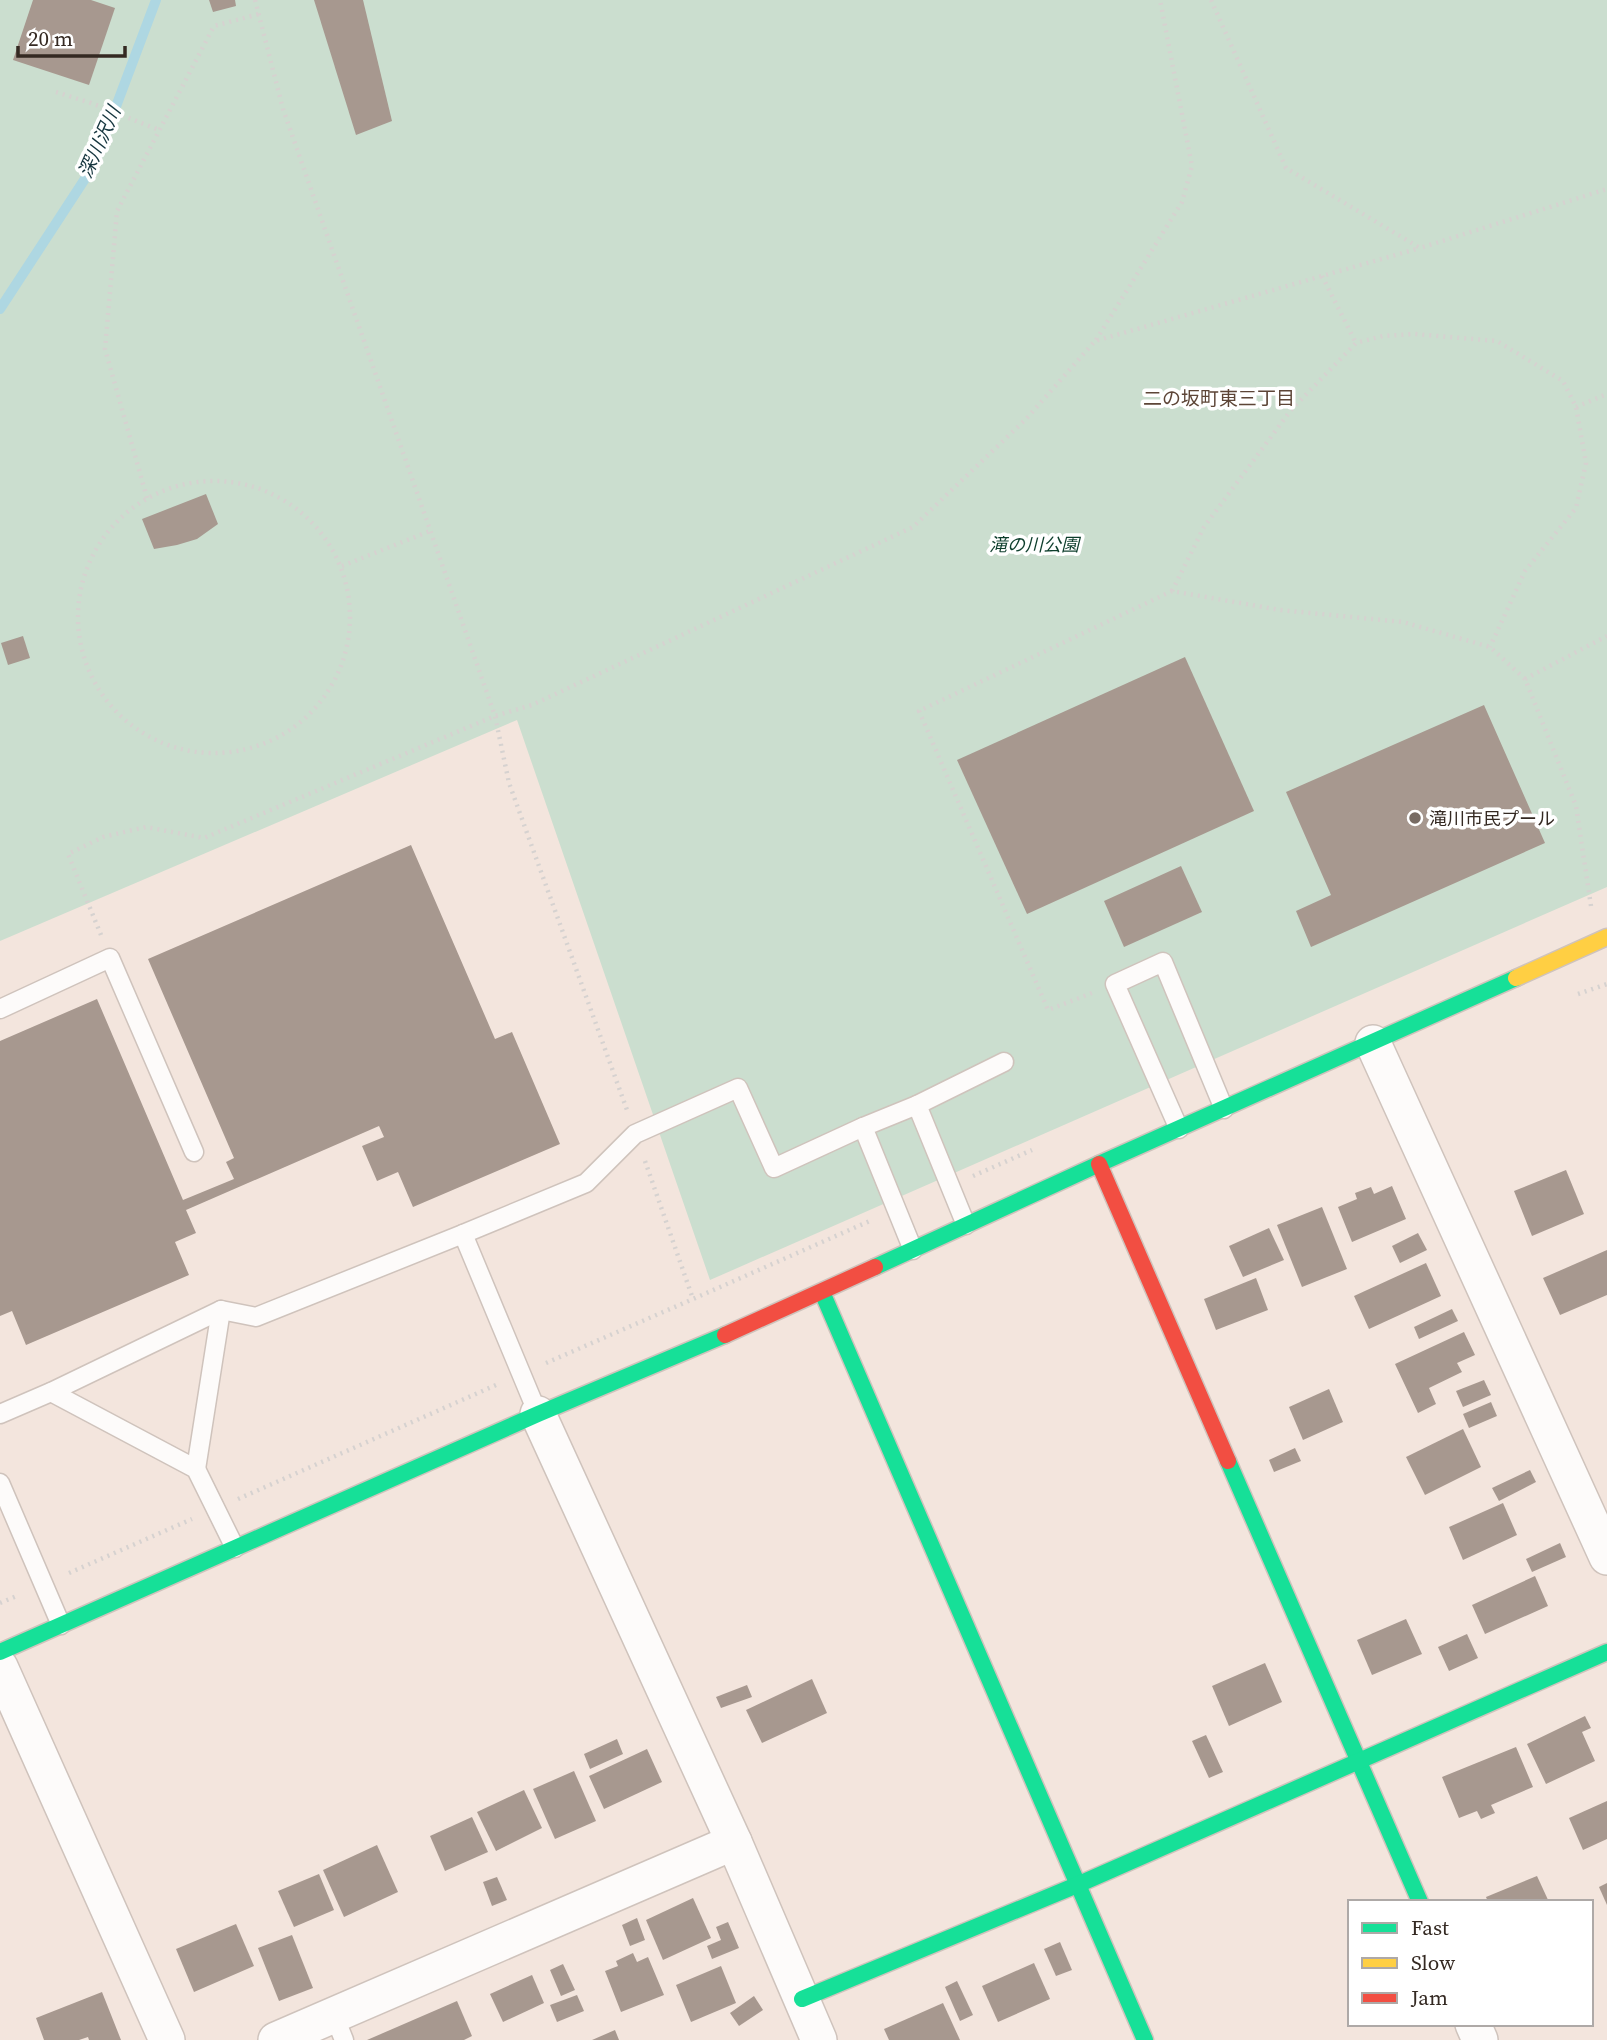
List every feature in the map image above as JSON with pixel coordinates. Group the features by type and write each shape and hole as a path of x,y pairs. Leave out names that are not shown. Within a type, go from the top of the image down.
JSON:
{"street":[{"path":"0,1652 538,1414 708,1343 1099,1164 1602,939"},
{"path":"1373,1043 1607,1557"},
{"path":"1099,1164 1419,1900"},
{"path":"822,1292 1145,2040"},
{"path":"538,1414 734,1842 819,2040"},
{"path":"802,1999 1077,1885 1607,1652"},
{"path":"0,1667 167,2040"},
{"path":"276,2040 339,2028 734,1842"}],"lane":[{"path":"0,1009 110,958 194,1152"},
{"path":"1178,1129 1115,984 1163,961 1224,1109"},
{"path":"0,1415 221,1310 256,1317 586,1183 635,1135 738,1087 774,1168 916,1105 1004,1062"},
{"path":"916,1105 967,1225"},
{"path":"863,1127 913,1250"},
{"path":"463,1234 538,1414"},
{"path":"196,1469 221,1310"},
{"path":"51,1392 196,1469 235,1548"},
{"path":"0,1483 61,1625"}],"path":[{"path":"255,0 282,109 495,716 509,783 693,1299"},
{"path":"110,958 68,854 103,837 146,827 204,838 495,716 532,705 913,527 1026,419 1095,341 1182,202 1192,166 1160,0"},
{"path":"1211,0 1286,168 1420,248"},
{"path":"146,498 105,349 117,211 214,26 259,14"},
{"path":"56,92 159,130"},
{"path":"1095,341 1420,248 1607,189"},
{"path":"1322,276 1356,344"},
{"path":"1172,591 1212,516 1291,410 1356,344 1383,336 1414,334 1497,341 1563,381 1576,407 1586,463 1576,508 1525,571 1490,647"},
{"path":"1576,407 1607,394"},
{"path":"191,482 237,482 282,497 318,527 342,566 351,610 346,654 327,695 297,727 257,748 212,755 169,747 129,726 99,693 81,652 77,608 88,564 112,527 146,498 191,482"},
{"path":"342,566 430,531"},
{"path":"1115,984 1048,1010 919,711 1172,591 1280,610 1402,622 1490,647 1525,680 1576,806 1602,939"},
{"path":"1525,680 1607,636"},
{"path":"1538,968 1557,1001 1607,984"},
{"path":"950,1186 1037,1148"},
{"path":"0,1603 897,1209"}],"green space":[{"name":"滝の川公園","path":"0,0 1607,0 1607,887 710,1280 517,720 0,941"}],"building":[{"path":"33,0 91,0 115,8 89,85 13,60"},
{"path":"209,0 235,0 236,6 213,12"},
{"path":"314,0 363,0 392,121 356,135"},
{"path":"206,494 218,524 197,539 154,549 142,519"},
{"path":"23,636 30,658 8,665 1,643"},
{"path":"1185,657 1254,811 1027,914 957,760"},
{"name":"滝川市民プール","path":"1484,705 1545,843 1311,947 1296,911 1331,895 1286,792"},
{"path":"411,845 495,1039 512,1032 560,1144 413,1207 398,1172 377,1181 362,1146 384,1137 379,1126 186,1210 196,1233 175,1242 189,1275 26,1345 12,1311 0,1316 0,1041 97,999 183,1200 234,1179 226,1162 234,1158 148,959"},
{"path":"1181,866 1202,912 1124,947 1104,901"},
{"path":"1566,1170 1584,1214 1532,1236 1514,1191"},
{"path":"1392,1186 1406,1219 1352,1242 1338,1207 1357,1199 1355,1193 1371,1187 1374,1194"},
{"path":"1322,1207 1347,1269 1302,1287 1277,1225"},
{"path":"1269,1228 1284,1260 1243,1277 1229,1246"},
{"path":"1418,1233 1427,1250 1400,1263 1392,1246"},
{"path":"1607,1250 1607,1295 1560,1315 1543,1278"},
{"path":"1426,1263 1441,1296 1369,1329 1354,1296"},
{"path":"1256,1278 1268,1310 1216,1330 1204,1299"},
{"path":"1452,1309 1458,1321 1419,1339 1414,1327"},
{"path":"1464,1332 1475,1355 1457,1363 1462,1372 1429,1388 1436,1404 1418,1413 1395,1364"},
{"path":"1484,1380 1491,1395 1463,1407 1456,1391"},
{"path":"1329,1389 1343,1422 1303,1440 1289,1407"},
{"path":"1491,1402 1497,1416 1469,1428 1463,1414"},
{"path":"1463,1429 1481,1467 1425,1495 1406,1457"},
{"path":"1295,1448 1301,1461 1274,1472 1269,1460"},
{"path":"1530,1470 1536,1482 1499,1501 1492,1488"},
{"path":"1503,1503 1517,1535 1463,1560 1449,1527"},
{"path":"1560,1543 1566,1557 1532,1572 1526,1559"},
{"path":"1535,1576 1548,1606 1485,1634 1472,1605"},
{"path":"1406,1619 1422,1654 1372,1675 1357,1640"},
{"path":"1467,1634 1478,1658 1449,1671 1438,1647"},
{"path":"1265,1663 1282,1702 1229,1726 1212,1686"},
{"path":"812,1679 827,1713 762,1743 746,1710"},
{"path":"747,1685 752,1697 721,1708 716,1697"},
{"path":"1585,1716 1591,1728 1582,1732 1595,1761 1546,1784 1527,1744"},
{"path":"1206,1735 1223,1772 1209,1778 1192,1741"},
{"path":"617,1739 623,1754 590,1769 584,1754"},
{"path":"1516,1747 1533,1787 1491,1805 1495,1813 1481,1819 1477,1811 1459,1818 1442,1777"},
{"path":"647,1749 662,1782 604,1809 589,1776"},
{"path":"574,1771 596,1821 555,1839 533,1789"},
{"path":"524,1790 542,1828 496,1851 477,1812"},
{"path":"1607,1801 1607,1839 1583,1850 1569,1818"},
{"path":"472,1817 488,1852 445,1871 430,1836"},
{"path":"377,1845 398,1892 344,1917 323,1870"},
{"path":"319,1874 334,1910 294,1927 278,1891"},
{"path":"1537,1876 1548,1900 1487,1900 1486,1897"},
{"path":"497,1877 507,1900 492,1906 483,1882"},
{"path":"1607,1883 1607,1905 1599,1887"},
{"path":"693,1898 711,1938 663,1960 646,1920"},
{"path":"637,1918 645,1940 630,1946 622,1925"},
{"path":"728,1922 739,1948 712,1959 707,1946 721,1940 716,1927"},
{"path":"236,1924 254,1966 194,1992 176,1949"},
{"path":"292,1935 313,1988 279,2001 258,1948"},
{"path":"1060,1942 1072,1970 1056,1976 1044,1949"},
{"path":"633,1953 637,1962 648,1957 664,1995 621,2012 605,1971 618,1966 616,1961"},
{"path":"1034,1963 1050,1999 998,2022 982,1986"},
{"path":"563,1964 575,1990 561,1996 550,1970"},
{"path":"721,1966 736,2003 691,2022 676,1985"},
{"path":"532,1975 544,2003 503,2022 490,1994"},
{"path":"957,1981 973,2015 960,2021 945,1987"},
{"path":"102,1992 121,2040 89,2040 88,2037 79,2040 44,2040 36,2018"},
{"path":"577,1995 584,2011 557,2022 550,2005"},
{"path":"754,1996 763,2010 739,2026 730,2013"},
{"path":"457,2001 472,2036 464,2040 367,2040"},
{"path":"943,2003 960,2040 889,2040 884,2029"},
{"path":"615,2030 619,2040 592,2040"}],"waterway":[{"name":"深川沢川","path":"0,309 94,165 156,0"}],"traffic: fast":[{"path":"875,1267 1516,978"},
{"path":"822,1292 1145,2040"},
{"path":"0,1652 538,1414 725,1335"},
{"path":"1228,1461 1419,1900"},
{"path":"802,1999 1077,1885 1607,1652"}],"traffic: slow":[{"path":"1516,978 1607,937"}],"traffic: jam":[{"path":"1099,1164 1228,1461"},
{"path":"725,1335 875,1267"}],"place":[{"name":"滝川市民プール","path":"1415,818"}],"district":[{"name":"二の坂町東三丁目","path":"1219,398"}]}
